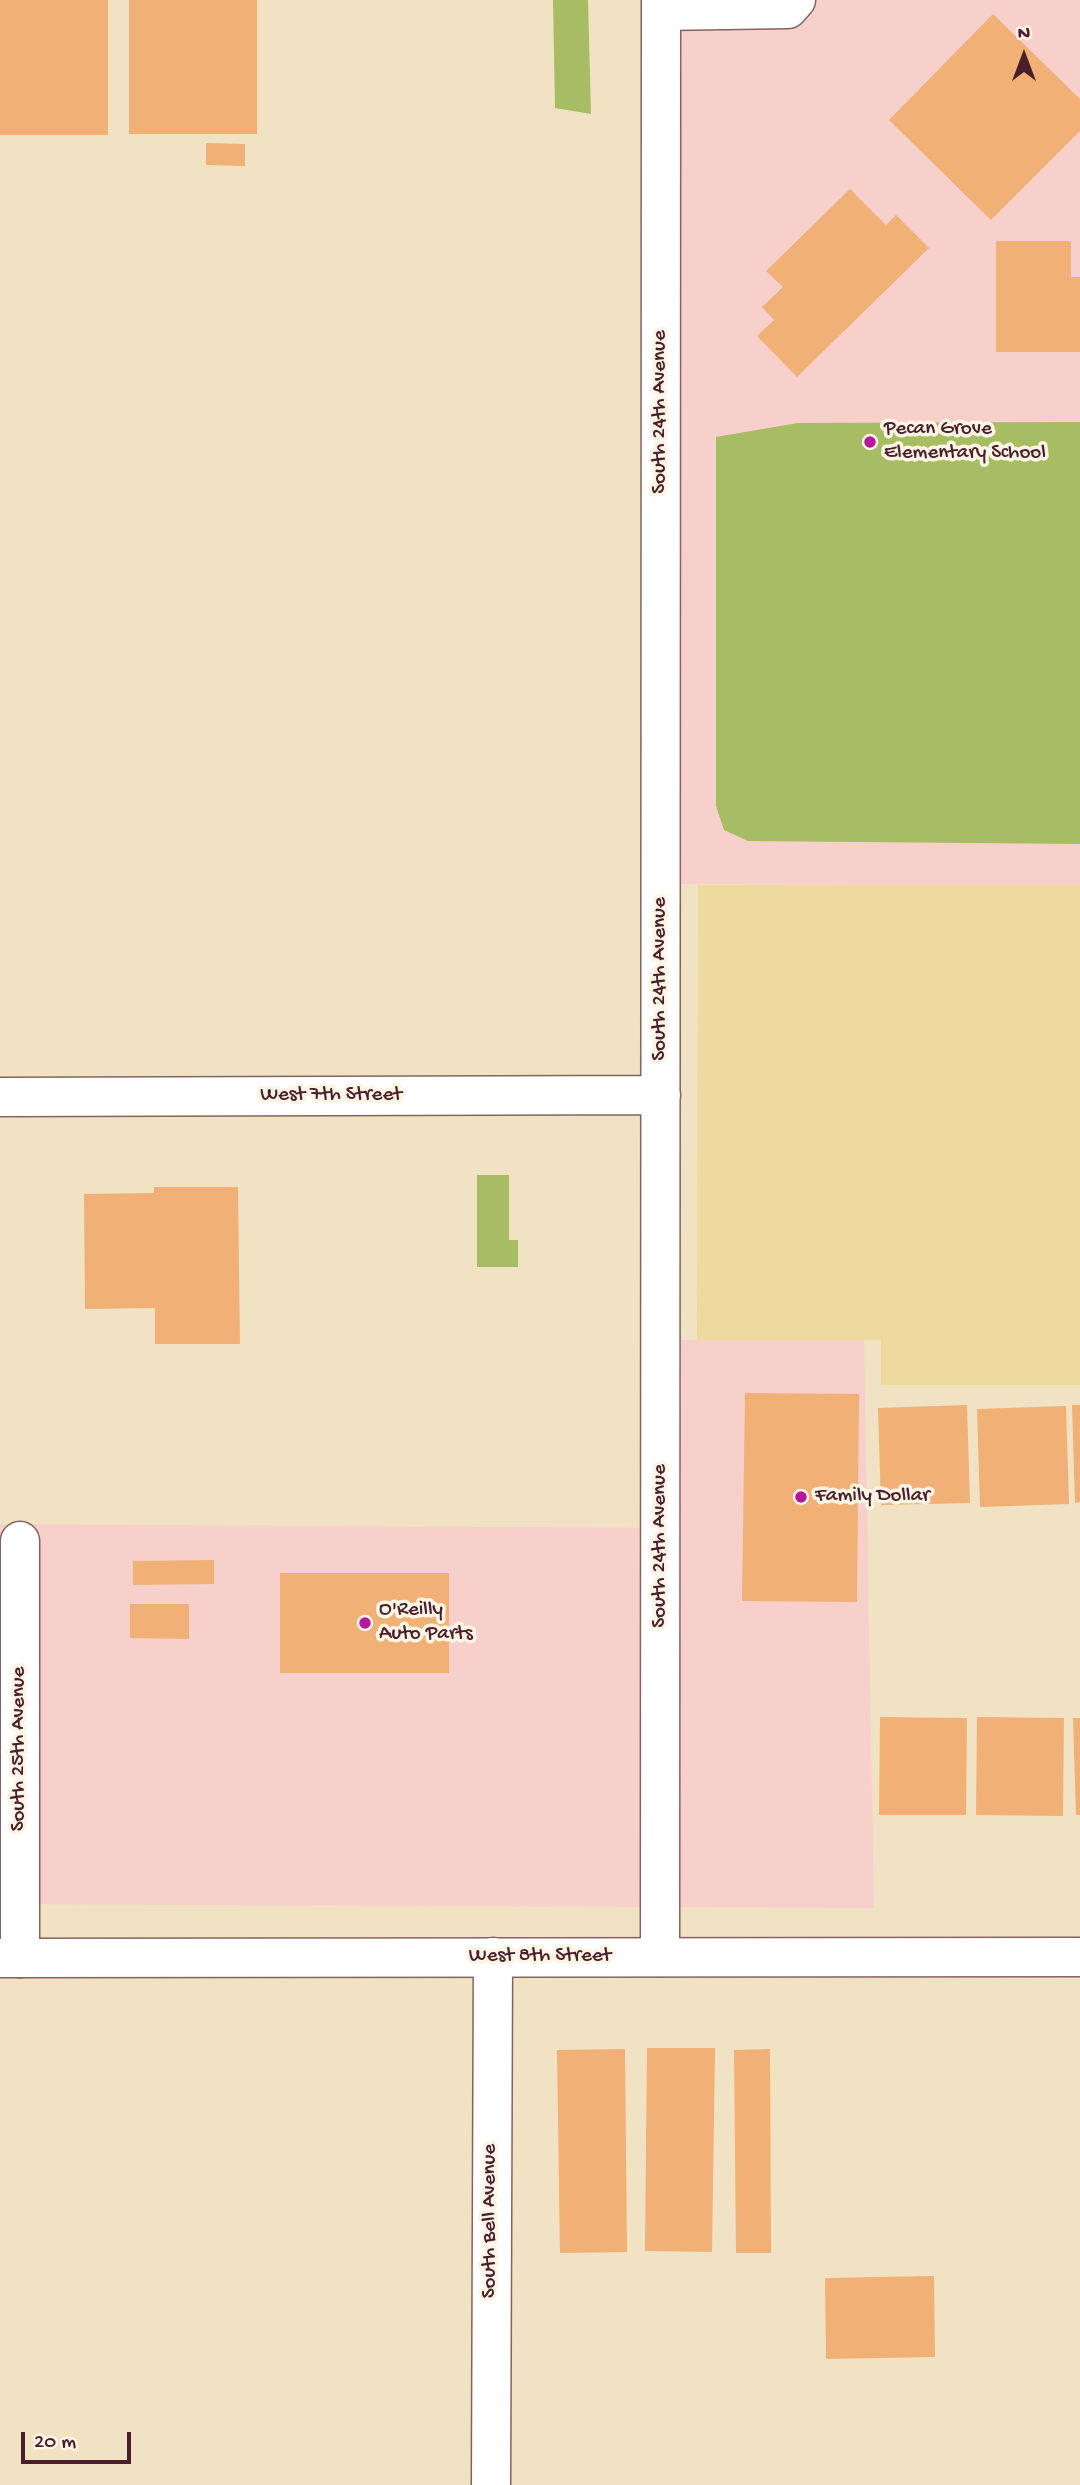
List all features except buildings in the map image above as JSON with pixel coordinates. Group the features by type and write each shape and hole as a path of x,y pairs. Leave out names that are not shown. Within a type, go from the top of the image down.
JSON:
{"street":[{"path":"661,6 788,9 796,0"},
{"name":"South 24th Avenue","path":"660,1957 661,6"},
{"name":"West 7th Street","path":"0,1097 661,1096"},
{"name":"South 25th Avenue","path":"10,1958 10,1785 20,1541"},
{"name":"South Bell Avenue","path":"492,2485 493,1957"},
{"name":"West 8th Street","path":"10,1958 1080,1957"}],"shaded area":[{"name":"Pecan Grove Elementary School","path":"660,0 1080,0 1080,886 661,884"},
{"path":"661,1340 864,1340 874,1908 0,1904 0,1524 660,1528"}],"green space":[{"path":"553,0 588,0 591,114 555,108"},
{"path":"1080,422 1080,844 748,841 724,830 716,806 716,437 798,423"},
{"path":"477,1175 509,1175 509,1240 518,1240 518,1267 477,1267"}],"sand":[{"path":"698,885 1080,885 1080,1385 881,1385 881,1340 697,1340"}],"place":[{"name":"Pecan Grove Elementary School","path":"870,442"},
{"name":"Family Dollar","path":"801,1497"},
{"name":"O'Reilly Auto Parts","path":"365,1623"}]}
